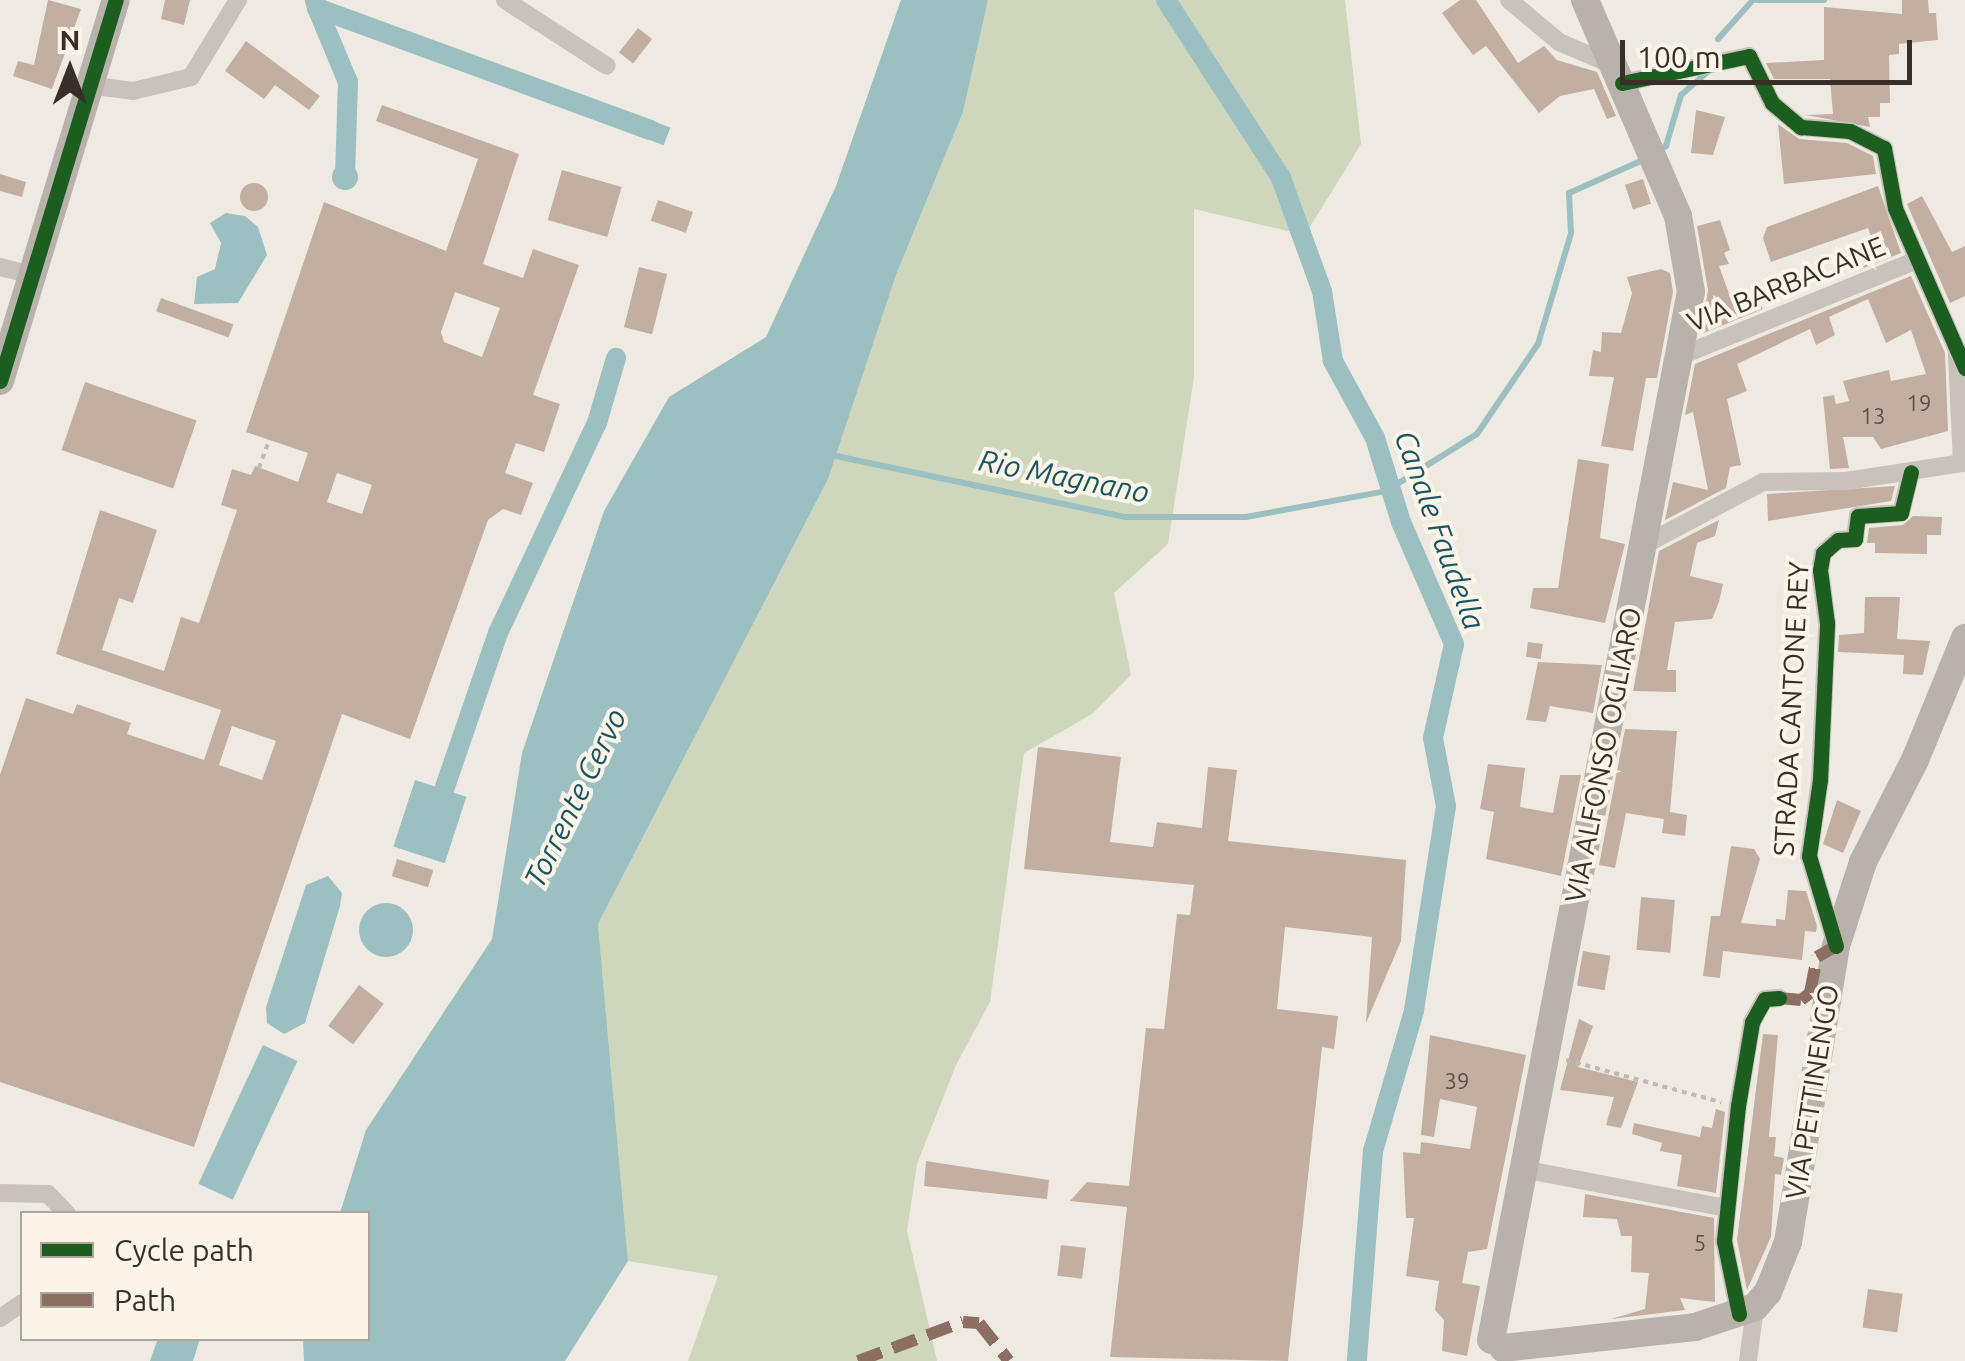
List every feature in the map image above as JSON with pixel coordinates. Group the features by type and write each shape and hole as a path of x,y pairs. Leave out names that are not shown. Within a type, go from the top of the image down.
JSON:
{"main road":[{"path":"0,382 28,274 116,0"},
{"path":"1586,0 1618,74"},
{"name":"VIA ALFONSO OGLIARO","path":"1494,1353 1542,1054 1644,545 1678,358 1690,264 1660,173 1618,74"},
{"name":"VIA PETTINENGO","path":"1747,1311 1788,1242 1836,946 1862,862 1915,760 1965,638"},
{"path":"1494,1353 1694,1327 1747,1311"}],"street":[{"path":"87,85 133,91 191,77 238,0"},
{"path":"505,0 607,66"},
{"path":"1509,0 1558,42 1618,74 1749,56 1772,102 1801,127 1850,131 1884,148 1894,208 1914,261 1956,337 1965,368"},
{"name":"VIA BARBACANE","path":"1678,358 1914,261"},
{"path":"0,268 28,274"},
{"path":"1644,545 1763,482 1912,472 1962,463 1956,337"},
{"name":"STRADA CANTONE REY","path":"1836,946 1809,856 1826,662 1820,570 1824,554 1838,540 1854,539 1858,516 1901,513 1912,472"},
{"path":"1748,1361 1747,1311 1724,1241 1726,1208 1752,1022 1766,1000 1779,998"},
{"path":"1522,1170 1726,1208"},
{"path":"0,1193 48,1194 64,1211"}],"path":[{"path":"259,468 270,440"},
{"path":"1542,1054 1738,1106"}],"green space":[{"path":"988,0 1345,0 1361,144 1305,235 1194,209 1194,377 1168,544 1114,593 1131,675 1092,714 1024,753 990,1002 956,1065 917,1164 907,1231 937,1361 688,1361 718,1276 628,1261 598,924 828,479 896,275 963,112"}],"water":[{"name":"Torrente Cervo","path":"901,0 988,0 963,112 896,275 828,479 598,924 628,1261 565,1361 304,1361 303,1341 370,1341 370,1211 341,1211 366,1130 492,939 522,753 604,511 669,397 766,337 836,186"},
{"path":"628,112 670,127 664,145 622,130"},
{"path":"345,164 354,168 358,177 354,186 345,190 336,186 332,177 336,168"},
{"path":"226,213 245,216 258,227 267,255 238,303 194,304 197,277 215,269 221,243 210,223"},
{"path":"415,780 466,797 445,863 393,847"},
{"path":"328,876 342,893 340,906 305,1023 284,1034 267,1023 266,1007 306,885"},
{"path":"386,903 405,911 413,930 405,949 386,957 367,949 359,930 367,911"},
{"path":"263,1045 297,1061 233,1200 198,1184"},
{"path":"157,1341 199,1341 193,1361 150,1361"}],"building":[{"path":"48,0 81,9 52,89 13,76 18,61 34,65"},
{"path":"165,0 190,0 184,25 161,19"},
{"path":"1460,0 1476,0 1518,63 1544,46 1557,60 1597,72 1616,116 1607,119 1594,89 1560,96 1539,113 1486,46 1473,55 1442,13"},
{"path":"1902,0 1928,0 1929,13 1936,13 1938,40 1899,44 1899,54 1889,55 1890,103 1880,103 1880,117 1868,117 1870,127 1806,115 1833,114 1830,79 1774,79 1766,63 1824,60 1824,7 1902,14"},
{"path":"638,28 652,39 633,64 619,52"},
{"path":"246,41 320,96 309,110 275,85 264,99 225,71"},
{"path":"382,105 519,154 483,264 523,278 533,249 579,265 533,395 560,404 544,452 516,443 505,473 533,483 521,515 503,509 488,520 410,739 342,714 194,1147 0,1082 0,775 26,698 73,714 77,704 131,723 127,734 204,760 221,710 56,654 100,510 157,530 133,603 119,598 102,650 164,671 181,617 199,623 237,510 221,505 232,469 251,475 255,466 298,482 308,453 246,432 324,202 446,251 478,159 376,121","holes":["455,292 500,308 482,357 444,342 441,332","337,473 372,485 362,514 327,502","232,726 276,741 262,780 219,765"]},
{"path":"1696,110 1725,117 1713,155 1691,153"},
{"path":"1778,124 1799,139 1847,143 1873,156 1876,174 1784,184"},
{"path":"562,170 622,187 607,237 548,220"},
{"path":"0,174 26,182 22,197 0,191"},
{"path":"1643,179 1651,204 1633,210 1625,185"},
{"path":"254,183 264,187 268,197 264,207 254,211 244,207 240,197 244,187"},
{"path":"1878,186 1901,253 1854,272 1878,257 1868,228 1771,262 1763,238 1767,227"},
{"path":"1922,196 1952,252 1965,246 1965,296 1950,303 1907,204"},
{"path":"658,200 693,212 686,233 651,221"},
{"path":"1720,220 1730,250 1724,253 1729,264 1719,266 1735,310 1758,300 1763,309 1701,334 1708,290 1697,226"},
{"path":"639,267 667,274 652,334 624,327"},
{"path":"1661,269 1670,273 1673,292 1657,378 1646,378 1633,451 1601,446 1614,377 1589,376 1593,350 1601,352 1602,332 1621,333 1632,293 1627,277"},
{"path":"1911,276 1945,353 1948,431 1881,449 1873,437 1843,437 1849,468 1830,469 1823,397 1834,395 1836,404 1849,401 1843,381 1889,370 1891,381 1926,374 1911,330 1886,343 1868,299 1829,317 1835,335 1816,345 1810,329 1737,364 1747,391 1727,399 1741,465 1730,467 1726,488 1665,520 1673,482 1708,490 1693,412 1685,415 1695,364"},
{"path":"161,298 233,324 229,337 156,311"},
{"path":"85,382 197,420 173,488 62,450"},
{"path":"1578,459 1609,464 1600,538 1625,544 1605,623 1530,608 1533,588 1558,588"},
{"path":"1895,486 1891,501 1768,521 1767,494"},
{"path":"1913,516 1942,517 1941,535 1927,535 1927,554 1875,553 1875,543 1867,543 1869,528 1903,525"},
{"path":"1719,520 1715,536 1697,543 1690,576 1723,584 1719,602 1712,619 1675,622 1667,670 1676,670 1676,692 1633,691 1659,551"},
{"path":"1865,597 1900,597 1897,639 1930,641 1923,675 1903,674 1904,655 1838,652 1839,635 1864,633"},
{"path":"1528,642 1543,644 1541,659 1526,657"},
{"path":"1538,662 1602,665 1593,713 1550,706 1546,722 1526,720"},
{"path":"1625,729 1677,731 1670,812 1687,815 1685,836 1662,833 1664,819 1626,813 1615,868 1599,865"},
{"path":"1038,747 1121,757 1110,842 1153,847 1157,822 1202,828 1208,767 1237,770 1228,841 1406,860 1401,941 1366,1023 1372,937 1285,927 1277,1009 1338,1016 1334,1049 1322,1047 1288,1361 1110,1357 1127,1207 1070,1201 1087,1182 1129,1186 1146,1028 1164,1029 1177,914 1190,915 1194,885 1024,869"},
{"path":"1488,764 1525,768 1520,807 1553,813 1560,775 1581,775 1561,876 1486,859 1494,812 1480,809"},
{"path":"1837,800 1861,811 1843,853 1823,844"},
{"path":"1731,846 1754,849 1760,859 1741,923 1776,926 1776,919 1785,920 1788,890 1806,891 1817,926 1816,932 1805,931 1802,960 1723,951 1720,978 1703,976 1711,916 1720,916"},
{"path":"397,859 433,870 428,887 392,876"},
{"path":"1641,897 1675,900 1670,953 1636,950"},
{"path":"1583,951 1611,956 1604,990 1577,985"},
{"path":"359,985 384,1004 353,1044 328,1026"},
{"path":"1579,1019 1593,1026 1578,1067 1638,1082 1621,1128 1606,1125 1614,1097 1560,1090"},
{"path":"1763,1034 1778,1035 1769,1137 1776,1137 1774,1156 1784,1158 1781,1175 1775,1174 1771,1237 1747,1290 1737,1240"},
{"path":"1430,1035 1526,1055 1487,1249 1468,1252 1462,1283 1480,1286 1467,1356 1442,1351 1444,1320 1435,1310 1439,1281 1406,1276 1414,1218 1406,1218 1403,1152 1420,1154 1421,1142 1470,1149 1477,1107 1440,1099 1434,1137 1421,1135"},
{"path":"1716,1109 1725,1112 1716,1193 1677,1186 1682,1155 1660,1151 1662,1143 1632,1134 1634,1123 1700,1137 1702,1126 1712,1128"},
{"path":"926,1161 1049,1180 1047,1199 924,1186"},
{"path":"1585,1194 1714,1218 1715,1302 1680,1298 1685,1310 1611,1319 1645,1309 1649,1273 1631,1272 1632,1236 1621,1236 1617,1219 1583,1217"},
{"path":"1061,1245 1086,1248 1082,1279 1057,1276"},
{"path":"1868,1289 1903,1294 1897,1332 1863,1328"}],"waterway":[{"path":"315,0 317,8 650,130"},
{"name":"Canale Faudella","path":"1166,0 1281,178 1322,291 1333,361 1375,438 1401,522 1454,644 1433,738 1446,806 1414,1011 1373,1151 1357,1361"},
{"name":"Rio Magnano","path":"1718,39 1753,0"},
{"name":"Rio Magnano","path":"1757,0 1824,0"},
{"path":"317,8 348,82 345,175"},
{"name":"Rio Magnano","path":"1658,151 1666,146 1681,95 1711,69"},
{"name":"Rio Magnano","path":"831,455 1126,517 1246,517 1386,491 1477,434 1538,344 1571,233 1569,193 1643,160"},
{"path":"435,816 498,633 597,423 616,358"}],"marked path":[{"path":"1779,998 1801,1000 1810,993 1817,957 1836,946"},
{"path":"858,1361 963,1322 979,1323 1009,1361"}],"cycle path":[{"path":"0,381 116,0"},
{"path":"1622,83 1749,56 1772,103 1801,127 1850,131 1884,148 1895,208 1965,368"},
{"path":"1836,946 1809,856 1820,780 1827,623 1820,570 1823,553 1838,540 1855,539 1858,516 1901,513 1911,472"},
{"path":"1739,1314 1724,1241 1738,1106 1752,1022 1765,999 1779,998"}]}
